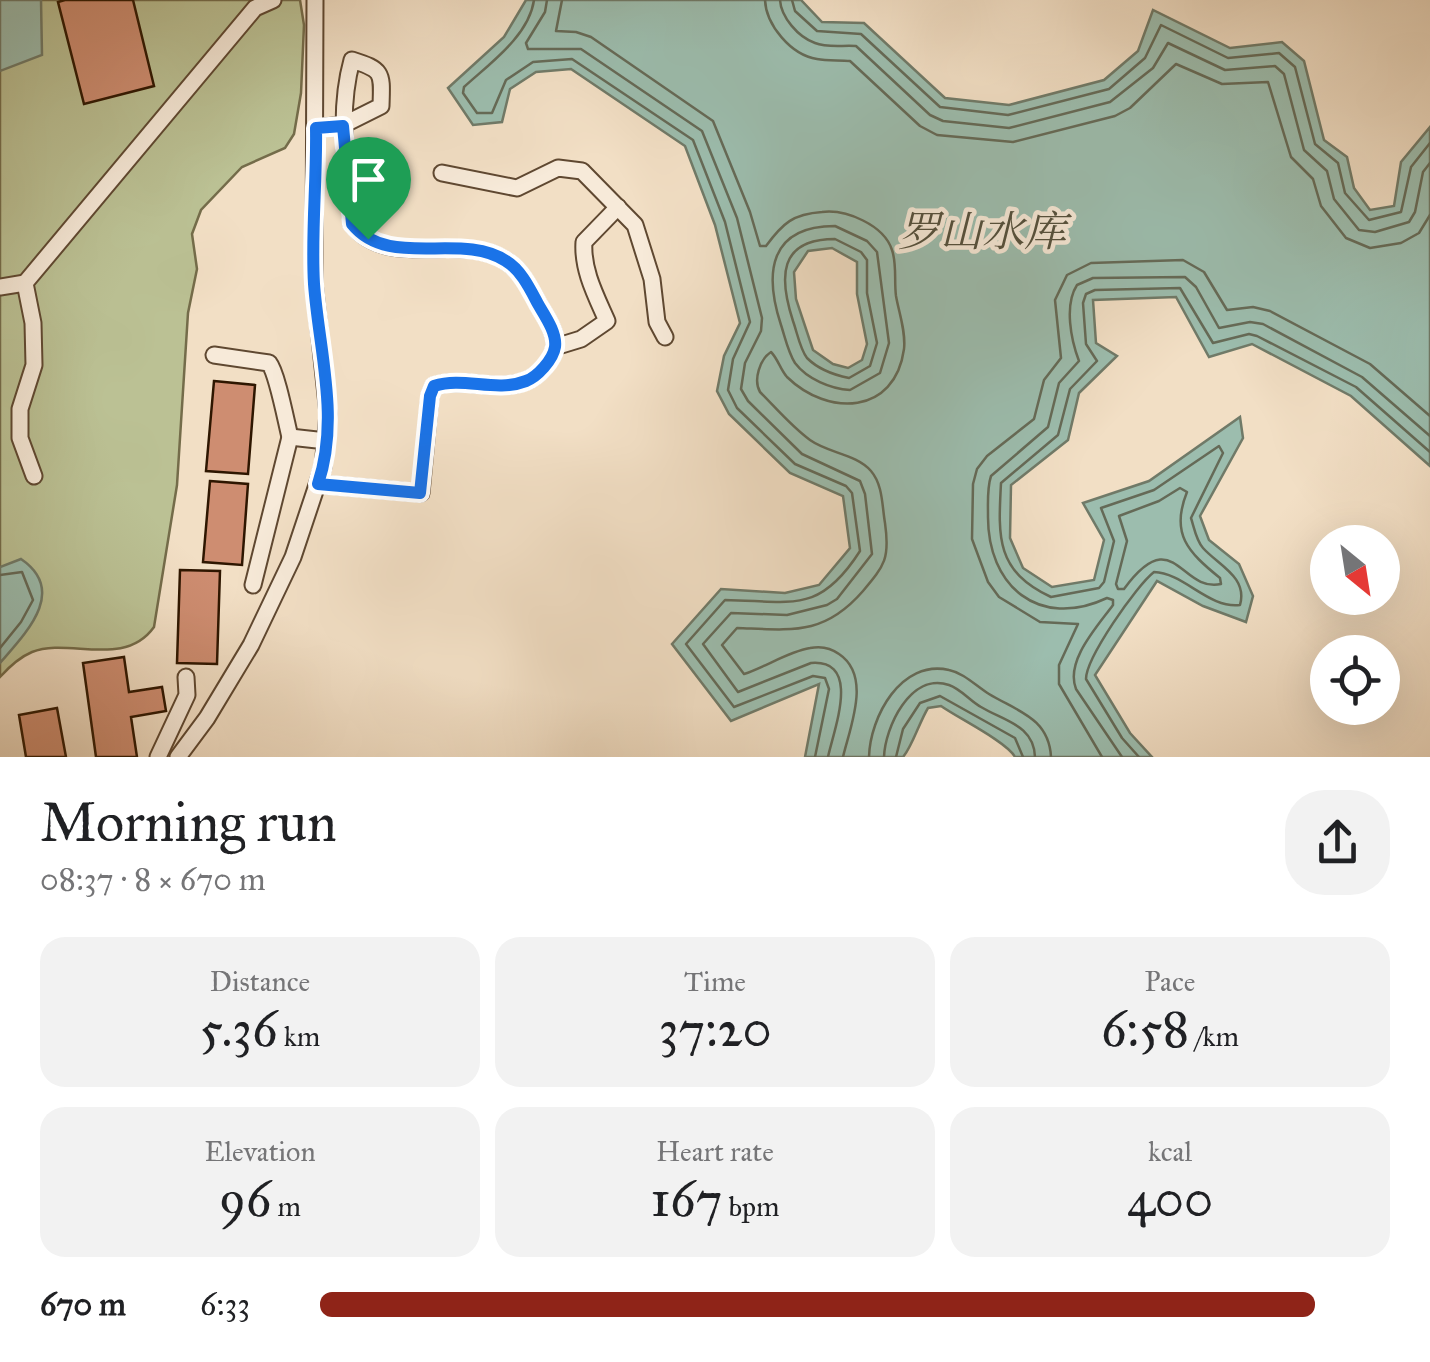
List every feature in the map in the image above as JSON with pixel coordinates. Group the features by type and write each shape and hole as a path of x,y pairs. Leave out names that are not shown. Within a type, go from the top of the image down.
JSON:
{"street":[{"path":"0,287 24,283 255,8 272,0"},
{"path":"178,757 208,718 251,645 294,556 318,484 326,440 328,382 314,282 315,0"},
{"path":"316,128 343,126 352,224 360,234 398,248 485,252 506,260 532,294 552,330 555,347 546,364 530,380 506,387 448,382 434,386 420,493 318,484"},
{"path":"442,173 517,188 558,168 582,171 635,225 652,280 657,322 665,337"},
{"path":"555,347 581,339 607,321 583,256 584,242 618,207"},
{"path":"24,283 33,322 34,365 20,419 20,438 34,476"},
{"path":"214,356 268,363 274,370 278,401 290,438 253,585"},
{"path":"0,417 20,419"},
{"path":"290,438 326,440"},
{"path":"158,757 188,695 186,677"}],"shaded area":[{"path":"0,0 300,0 304,25 301,93 294,134 285,148 242,167 201,210 192,234 197,269 188,313 177,485 154,627 142,640 127,647 46,648 32,652 0,677"}],"water":[{"path":"0,0 41,0 42,55 0,71"},
{"name":"罗山水库","path":"526,0 801,0 822,22 864,23 945,98 1009,105 1104,80 1138,51 1153,10 1230,48 1282,42 1304,61 1324,140 1347,157 1354,188 1370,210 1394,206 1401,162 1430,127 1430,466 1351,396 1252,344 1209,357 1176,297 1093,300 1096,343 1117,356 1079,393 1068,440 1011,485 1010,538 1023,568 1052,587 1094,580 1104,540 1083,503 1149,481 1240,417 1243,438 1200,516 1209,540 1239,564 1253,596 1246,622 1203,606 1157,581 1095,675 1130,733 1152,757 1015,757 993,737 941,706 928,708 903,757 805,757 819,684 731,721 672,644 721,589 785,593 819,585 850,548 843,496 790,473 729,414 717,391 724,356 740,323 715,225 685,146 571,69 536,72 510,89 502,122 473,125 448,88 504,37","holes":["832,248 857,262 857,294 867,344 862,360 848,368 833,364 813,350 796,299 794,272 808,251"]},
{"path":"21,559 35,571 42,598 21,639 0,663 0,567"}],"building":[{"path":"133,0 154,86 84,104 58,2"},
{"path":"214,381 255,385 248,474 206,471"},
{"path":"210,481 248,484 242,565 203,562"},
{"path":"180,570 220,571 217,664 177,663"},
{"path":"124,657 129,692 162,687 166,711 131,717 137,757 96,757 83,663"},
{"path":"57,708 66,757 26,757 19,715"}],"route":[{"path":"343,126 352,224 368,239 398,248 485,252 506,260 518,271 552,330 555,347 546,364 530,380 506,387 448,382 434,386 420,493 318,484 324,468 328,382 314,282 316,128 343,126"}]}
